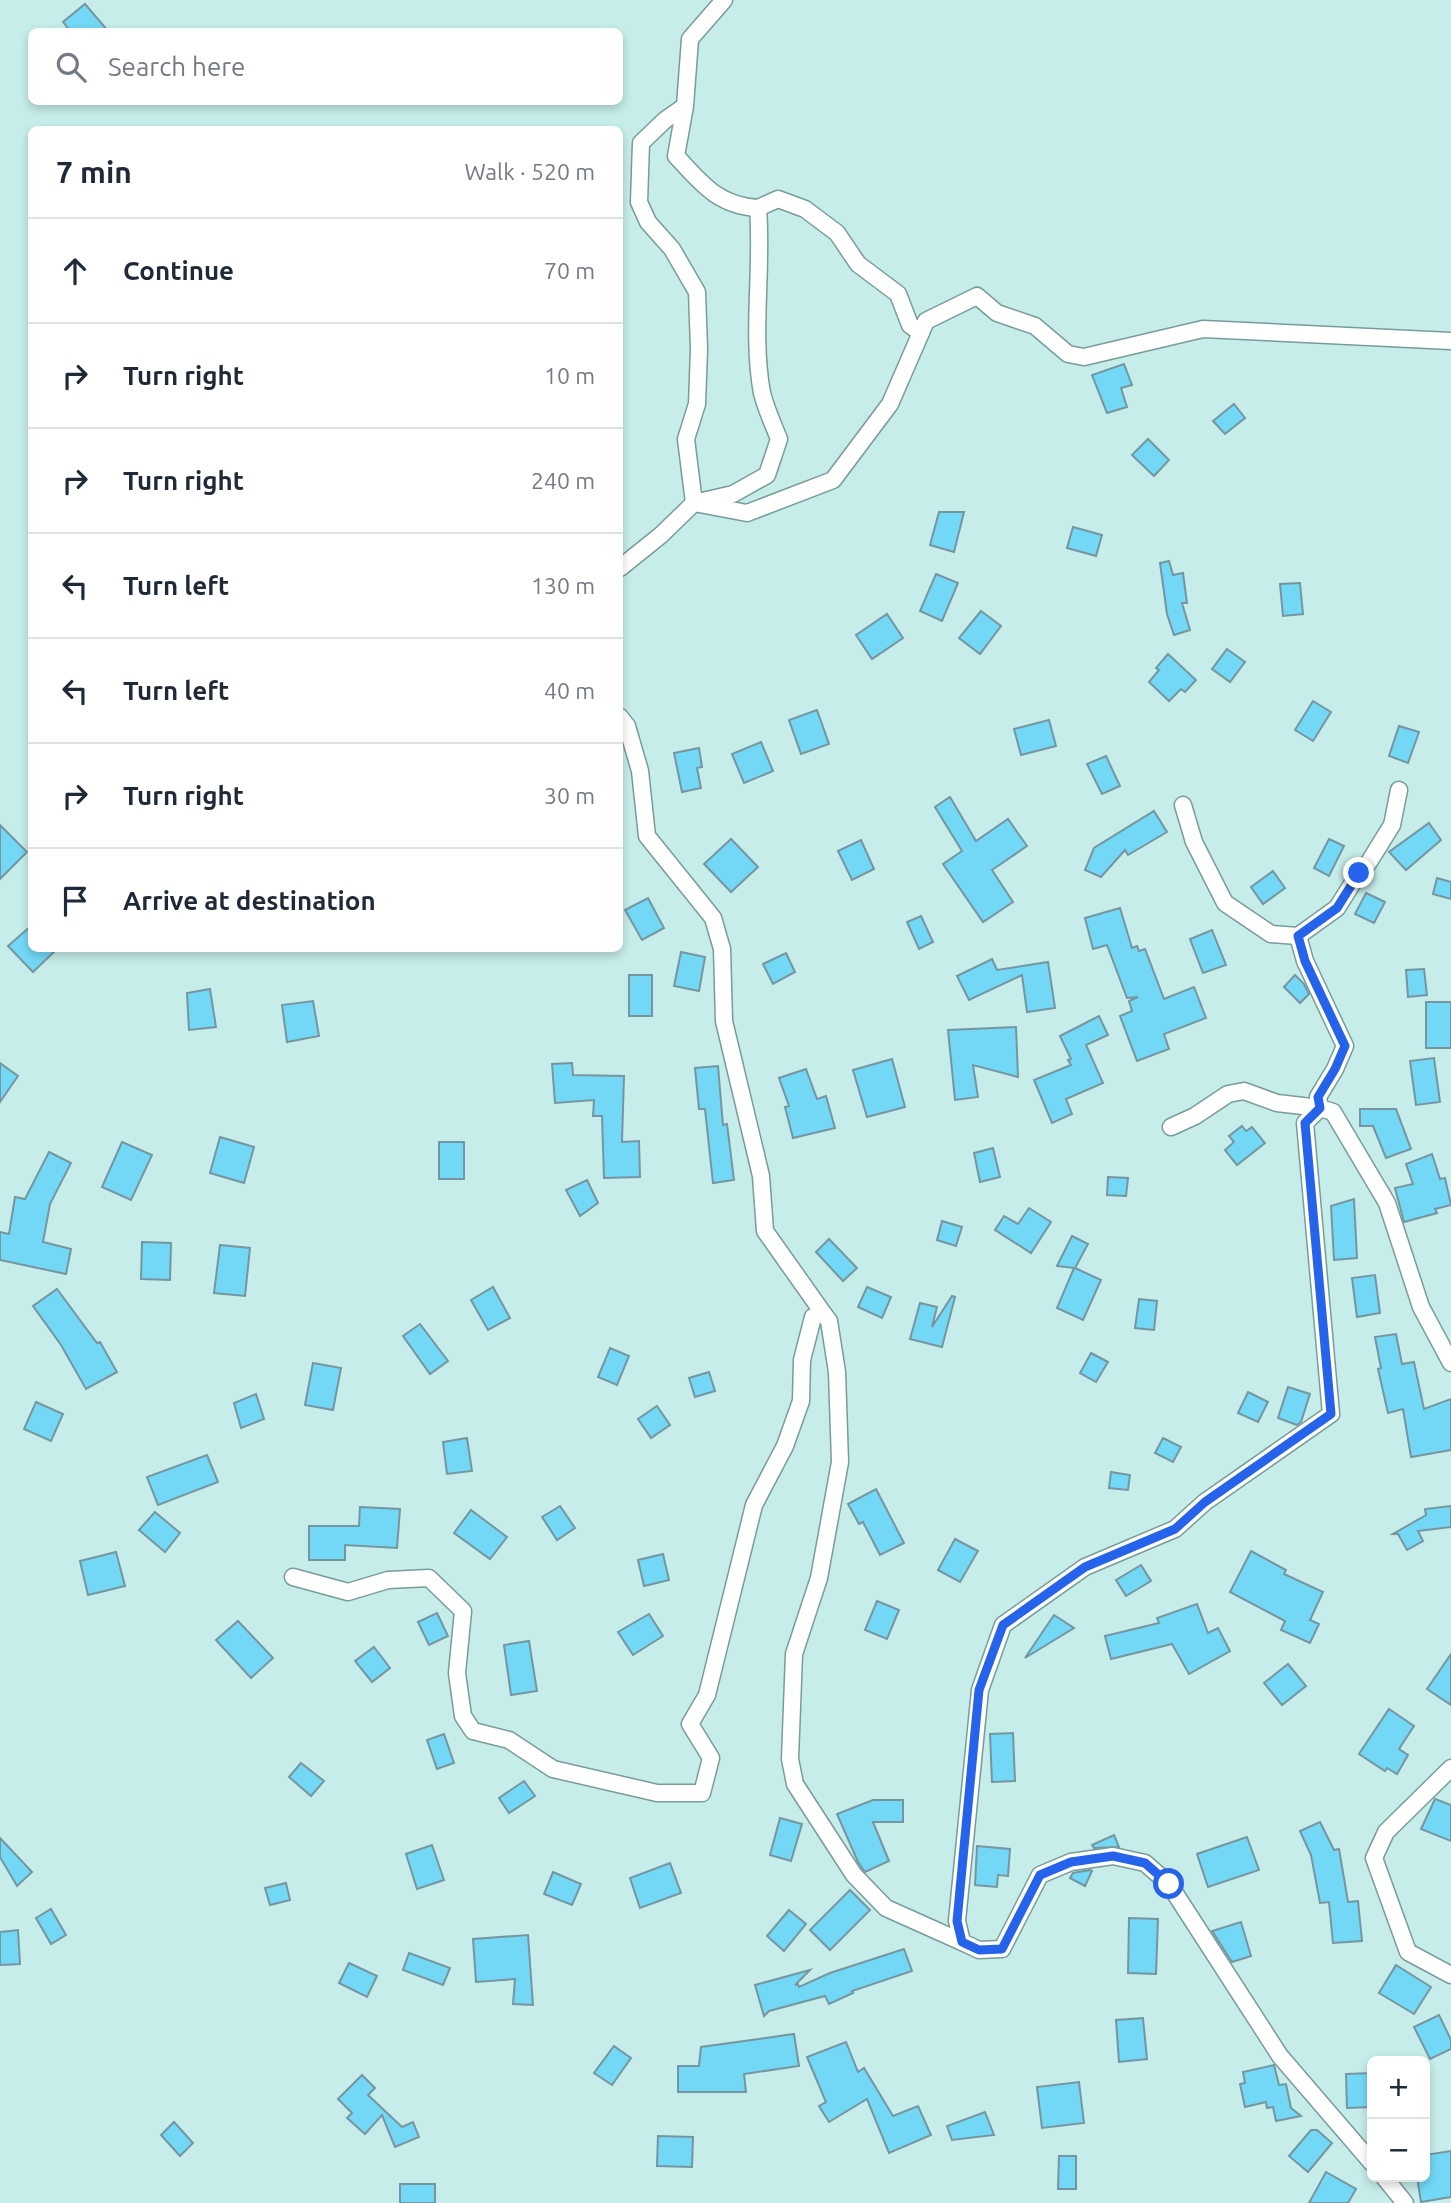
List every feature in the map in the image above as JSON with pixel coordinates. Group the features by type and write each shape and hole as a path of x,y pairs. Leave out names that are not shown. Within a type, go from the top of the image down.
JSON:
{"street":[{"path":"724,0 690,39 685,106 676,156 717,197 741,207 758,208 778,199 805,209 837,233 858,264 898,294 910,325 921,333"},
{"path":"685,106 665,120 641,143 639,202 648,222 672,249 697,292 697,404 686,439 694,503"},
{"path":"623,566 661,535 694,503 733,494 767,475 779,439 762,392 758,328 761,244 758,208"},
{"path":"694,503 747,513 833,480 890,404 926,321 977,296 997,313 1035,326 1068,354 1084,357 1203,329 1451,341"},
{"path":"623,721 627,726 640,771 647,836 713,918 722,949 724,1021 761,1176 765,1231 829,1321 837,1372 840,1462 819,1578 794,1654 790,1759 795,1784 854,1875 886,1908 979,1950 1002,1949 1040,1875 1071,1862 1113,1856 1145,1863 1169,1884 1280,2056 1367,2157"},
{"path":"1182,805 1194,842 1225,903 1270,934 1298,936 1337,908 1369,862 1392,825 1399,790"},
{"path":"1298,936 1305,961 1345,1046 1318,1097 1320,1108"},
{"path":"1171,1126 1195,1116 1228,1094 1244,1091 1277,1103 1333,1112 1387,1203 1421,1307 1451,1363"},
{"path":"962,1942 957,1921 979,1690 1003,1625 1085,1567 1175,1529 1205,1502 1331,1414 1305,1123 1320,1108"},
{"path":"293,1577 348,1592 388,1580 429,1578 463,1611 457,1673 463,1716 473,1731 509,1740 553,1769 657,1793 702,1793 711,1758 690,1724 707,1695 754,1505 785,1446 801,1401 802,1360 813,1317 823,1313"},
{"path":"1451,1768 1385,1832 1374,1858 1408,1952 1451,1975"},
{"path":"1388,2182 1405,2203"}],"building":[{"path":"85,4 106,28 68,28 63,22"},
{"path":"1124,364 1132,385 1121,388 1127,407 1107,413 1092,375"},
{"path":"1234,404 1245,418 1225,434 1213,421"},
{"path":"1148,439 1169,460 1154,476 1132,455"},
{"path":"939,512 964,512 954,552 930,545"},
{"path":"1073,527 1102,535 1096,556 1067,548"},
{"path":"1169,561 1173,575 1183,573 1187,603 1182,603 1190,630 1174,635 1167,614 1160,563"},
{"path":"936,574 958,583 942,621 920,611"},
{"path":"1300,583 1303,614 1283,616 1280,584"},
{"path":"981,611 1001,626 980,654 959,638"},
{"path":"887,614 903,638 872,659 856,635"},
{"path":"1227,649 1245,662 1230,682 1212,669"},
{"path":"1168,654 1196,680 1185,692 1181,689 1169,701 1149,682"},
{"path":"1313,701 1331,712 1313,741 1295,730"},
{"path":"817,710 829,744 801,754 789,720"},
{"path":"1049,720 1056,746 1021,755 1014,729"},
{"path":"1399,726 1419,732 1408,763 1389,756"},
{"path":"761,742 773,771 744,783 732,754"},
{"path":"699,748 702,767 697,768 701,788 682,792 674,753"},
{"path":"1106,756 1120,786 1102,794 1087,764"},
{"path":"950,797 976,841 1008,819 1027,846 992,870 1013,902 983,922 943,864 962,851 935,807"},
{"path":"1154,811 1167,832 1128,855 1125,850 1101,877 1085,870 1094,848"},
{"path":"1429,823 1441,840 1406,870 1389,852"},
{"path":"0,825 27,852 0,879"},
{"path":"731,839 758,867 731,892 704,864"},
{"path":"1329,839 1344,846 1329,876 1314,868"},
{"path":"861,840 874,869 852,880 838,851"},
{"path":"1273,871 1285,888 1263,904 1251,887"},
{"path":"1437,878 1451,882 1451,899 1433,894"},
{"path":"1366,893 1385,902 1374,923 1355,914"},
{"path":"648,898 664,928 642,940 625,910"},
{"path":"1120,908 1132,948 1137,946 1139,951 1145,949 1164,999 1194,987 1206,1018 1164,1034 1169,1049 1137,1061 1120,1016 1132,1011 1129,1001 1138,997 1127,998 1107,945 1093,949 1085,918"},
{"path":"921,916 933,942 919,949 907,922"},
{"path":"28,928 28,952 54,952 33,972 8,946"},
{"path":"1212,930 1226,965 1203,973 1190,939"},
{"path":"681,952 705,957 699,991 674,986"},
{"path":"786,953 795,972 773,984 763,964"},
{"path":"992,959 997,970 1048,962 1055,1008 1027,1012 1022,975 969,1000 957,976"},
{"path":"1424,969 1427,995 1408,997 1406,970"},
{"path":"629,975 652,975 652,1016 629,1016"},
{"path":"1295,975 1309,994 1300,1003 1284,987"},
{"path":"210,989 216,1027 189,1030 187,993"},
{"path":"313,1001 319,1036 287,1042 282,1005"},
{"path":"1426,1002 1451,1002 1451,1048 1426,1048"},
{"path":"1099,1016 1108,1035 1086,1045 1103,1083 1066,1099 1072,1114 1052,1123 1034,1080 1071,1065 1068,1060 1071,1059 1060,1036"},
{"path":"1016,1027 1018,1077 973,1065 978,1097 955,1100 948,1030"},
{"path":"1434,1058 1440,1102 1416,1105 1410,1061"},
{"path":"892,1059 905,1107 867,1117 853,1070"},
{"path":"0,1063 18,1076 0,1102"},
{"path":"572,1063 573,1075 624,1076 622,1142 639,1141 640,1177 604,1178 602,1116 593,1116 594,1100 555,1103 552,1064"},
{"path":"718,1066 723,1125 727,1124 734,1180 713,1183 705,1109 699,1109 695,1068"},
{"path":"806,1069 817,1099 826,1096 835,1128 793,1138 785,1107 789,1106 779,1078"},
{"path":"1360,1109 1396,1109 1411,1149 1386,1158 1373,1126 1360,1126"},
{"path":"1242,1126 1246,1131 1252,1127 1265,1143 1237,1165 1225,1150 1234,1142 1229,1136"},
{"path":"220,1137 254,1147 244,1183 210,1173"},
{"path":"122,1142 152,1155 131,1200 102,1187"},
{"path":"439,1142 464,1142 464,1179 439,1179"},
{"path":"993,1148 1000,1177 980,1182 974,1153"},
{"path":"49,1152 71,1163 50,1204 43,1242 71,1249 66,1274 0,1260 0,1232 9,1234 15,1197 25,1199"},
{"path":"1432,1154 1440,1179 1445,1178 1451,1205 1435,1209 1437,1213 1404,1222 1395,1188 1413,1184 1406,1164"},
{"path":"1108,1177 1128,1178 1126,1196 1107,1195"},
{"path":"587,1180 598,1203 580,1216 566,1190"},
{"path":"1354,1199 1357,1258 1334,1260 1331,1206"},
{"path":"1029,1208 1051,1222 1031,1253 995,1230 1004,1216 1018,1224"},
{"path":"942,1221 962,1227 956,1246 937,1240"},
{"path":"1072,1236 1088,1244 1075,1268 1101,1280 1083,1320 1057,1308 1074,1268 1057,1266"},
{"path":"829,1239 857,1268 843,1281 816,1252"},
{"path":"142,1242 171,1243 170,1280 141,1279"},
{"path":"220,1245 250,1248 245,1296 214,1293"},
{"path":"1375,1275 1380,1313 1357,1317 1352,1278"},
{"path":"493,1287 510,1318 488,1330 471,1300"},
{"path":"867,1287 891,1297 882,1318 858,1307"},
{"path":"57,1289 97,1343 100,1342 117,1372 86,1389 61,1345 33,1306"},
{"path":"952,1296 955,1297 942,1347 910,1339 920,1303 937,1307 932,1327"},
{"path":"1139,1299 1157,1301 1154,1330 1135,1328"},
{"path":"420,1324 448,1361 430,1374 403,1336"},
{"path":"1396,1334 1402,1364 1414,1362 1424,1409 1451,1399 1451,1450 1411,1457 1403,1409 1388,1413 1378,1369 1381,1368 1375,1337"},
{"path":"610,1348 629,1356 617,1385 598,1377"},
{"path":"1091,1353 1108,1362 1096,1382 1080,1373"},
{"path":"313,1363 341,1368 333,1410 305,1405"},
{"path":"709,1372 715,1391 695,1397 689,1378"},
{"path":"1288,1387 1310,1394 1301,1422 1297,1425 1278,1418"},
{"path":"1248,1392 1268,1402 1258,1422 1238,1413"},
{"path":"256,1394 264,1419 241,1428 234,1403"},
{"path":"36,1402 63,1414 51,1441 24,1429"},
{"path":"657,1406 670,1425 651,1438 638,1419"},
{"path":"467,1438 472,1471 447,1474 443,1442"},
{"path":"1163,1438 1181,1447 1173,1462 1155,1453"},
{"path":"207,1455 218,1482 158,1505 147,1477"},
{"path":"1111,1472 1130,1475 1128,1490 1109,1488"},
{"path":"876,1489 904,1543 880,1555 863,1522 859,1524 848,1504"},
{"path":"560,1506 575,1528 557,1540 542,1517"},
{"path":"1451,1506 1451,1527 1418,1531 1423,1541 1407,1550 1398,1534 1393,1534 1426,1515 1425,1509"},
{"path":"360,1507 400,1509 397,1548 345,1545 345,1560 309,1560 309,1526 359,1526"},
{"path":"471,1510 507,1537 490,1559 454,1533"},
{"path":"155,1512 180,1533 165,1552 139,1530"},
{"path":"955,1539 978,1551 960,1582 938,1570"},
{"path":"1251,1551 1286,1570 1284,1574 1323,1592 1310,1620 1319,1624 1310,1643 1281,1630 1285,1621 1230,1592"},
{"path":"116,1552 125,1586 88,1595 80,1561"},
{"path":"663,1554 669,1580 644,1586 638,1560"},
{"path":"1141,1565 1151,1581 1126,1596 1116,1580"},
{"path":"877,1601 899,1610 887,1639 865,1630"},
{"path":"1197,1604 1208,1633 1218,1628 1230,1651 1189,1674 1172,1644 1111,1659 1105,1636 1159,1623 1157,1618"},
{"path":"437,1613 448,1636 429,1645 418,1622"},
{"path":"649,1614 663,1636 633,1655 618,1632"},
{"path":"1054,1615 1074,1628 1025,1658"},
{"path":"238,1621 273,1658 251,1678 216,1640"},
{"path":"529,1641 537,1691 511,1695 504,1645"},
{"path":"374,1647 390,1668 372,1682 355,1661"},
{"path":"1451,1654 1451,1705 1427,1689"},
{"path":"1288,1664 1306,1686 1282,1705 1264,1683"},
{"path":"1389,1709 1414,1726 1399,1749 1408,1755 1397,1774 1387,1768 1385,1771 1359,1754"},
{"path":"1013,1733 1015,1781 992,1782 990,1734"},
{"path":"444,1734 454,1763 437,1769 427,1740"},
{"path":"301,1763 324,1781 311,1796 289,1777"},
{"path":"524,1781 535,1796 509,1813 499,1798"},
{"path":"1435,1799 1451,1805 1451,1841 1421,1829"},
{"path":"873,1800 903,1800 903,1822 873,1822 889,1861 865,1872 837,1814"},
{"path":"780,1818 802,1824 791,1861 770,1855"},
{"path":"1320,1822 1334,1850 1339,1849 1348,1902 1358,1901 1362,1941 1333,1943 1329,1902 1320,1903 1311,1855 1300,1831"},
{"path":"1114,1835 1119,1847 1094,1848 1092,1845"},
{"path":"1247,1837 1259,1870 1208,1887 1197,1854"},
{"path":"0,1838 32,1872 17,1886 0,1857"},
{"path":"432,1845 444,1880 417,1889 406,1854"},
{"path":"977,1846 1010,1849 1008,1876 998,1875 997,1887 975,1885"},
{"path":"670,1863 681,1893 640,1908 630,1878"},
{"path":"1092,1871 1085,1886 1070,1878 1073,1873"},
{"path":"553,1872 581,1884 572,1905 544,1894"},
{"path":"286,1883 290,1900 270,1905 265,1888"},
{"path":"850,1890 870,1910 830,1950 810,1930"},
{"path":"51,1909 66,1935 51,1944 36,1918"},
{"path":"789,1910 806,1924 784,1951 767,1936"},
{"path":"1129,1918 1158,1919 1156,1974 1128,1973"},
{"path":"1241,1922 1251,1956 1232,1962 1212,1931"},
{"path":"18,1930 20,1964 0,1965 0,1932"},
{"path":"528,1935 533,2005 513,2004 515,1979 476,1982 473,1939"},
{"path":"904,1949 912,1971 852,1991 853,1993 829,2004 825,1996 769,2011 764,2016 755,1985 810,1970 795,1985 798,1984 799,1987 830,1973"},
{"path":"409,1953 450,1968 443,1985 403,1970"},
{"path":"349,1963 377,1976 367,1997 339,1983"},
{"path":"1396,1965 1431,1987 1414,2014 1379,1993"},
{"path":"1439,2015 1451,2040 1451,2049 1430,2059 1414,2027"},
{"path":"1143,2018 1147,2059 1119,2062 1116,2020"},
{"path":"794,2034 799,2066 744,2074 746,2092 678,2092 678,2066 699,2066 701,2047"},
{"path":"846,2042 858,2072 864,2068 893,2116 918,2106 931,2135 889,2153 867,2099 829,2122 819,2106 826,2102 807,2057"},
{"path":"614,2046 631,2058 612,2085 594,2073"},
{"path":"1274,2065 1279,2085 1286,2084 1291,2108 1301,2116 1276,2121 1273,2107 1267,2108 1266,2102 1245,2107 1240,2084 1245,2083 1243,2072"},
{"path":"1367,2073 1367,2107 1347,2108 1346,2074"},
{"path":"362,2075 375,2088 368,2095 402,2127 413,2122 419,2137 395,2147 382,2115 365,2134 347,2118 352,2113 338,2099"},
{"path":"1079,2082 1084,2123 1042,2128 1037,2087"},
{"path":"985,2112 994,2135 952,2140 947,2126"},
{"path":"174,2122 193,2143 180,2156 161,2135"},
{"path":"1311,2130 1317,2130 1332,2143 1308,2172 1289,2156"},
{"path":"658,2136 693,2137 692,2167 657,2166"},
{"path":"1451,2151 1451,2197 1421,2202 1418,2182 1430,2182 1430,2154"},
{"path":"1059,2156 1076,2156 1076,2189 1058,2189"},
{"path":"1326,2172 1356,2189 1348,2203 1309,2203"},
{"path":"400,2184 435,2184 435,2203 400,2203"}],"route":[{"path":"1169,1884 1145,1863 1113,1856 1071,1862 1040,1875 1002,1949 979,1950 962,1942 957,1921 979,1690 1003,1625 1085,1567 1175,1529 1205,1502 1331,1414 1305,1123 1320,1108 1318,1097 1345,1046 1305,961 1298,936 1337,908 1359,873"}]}
